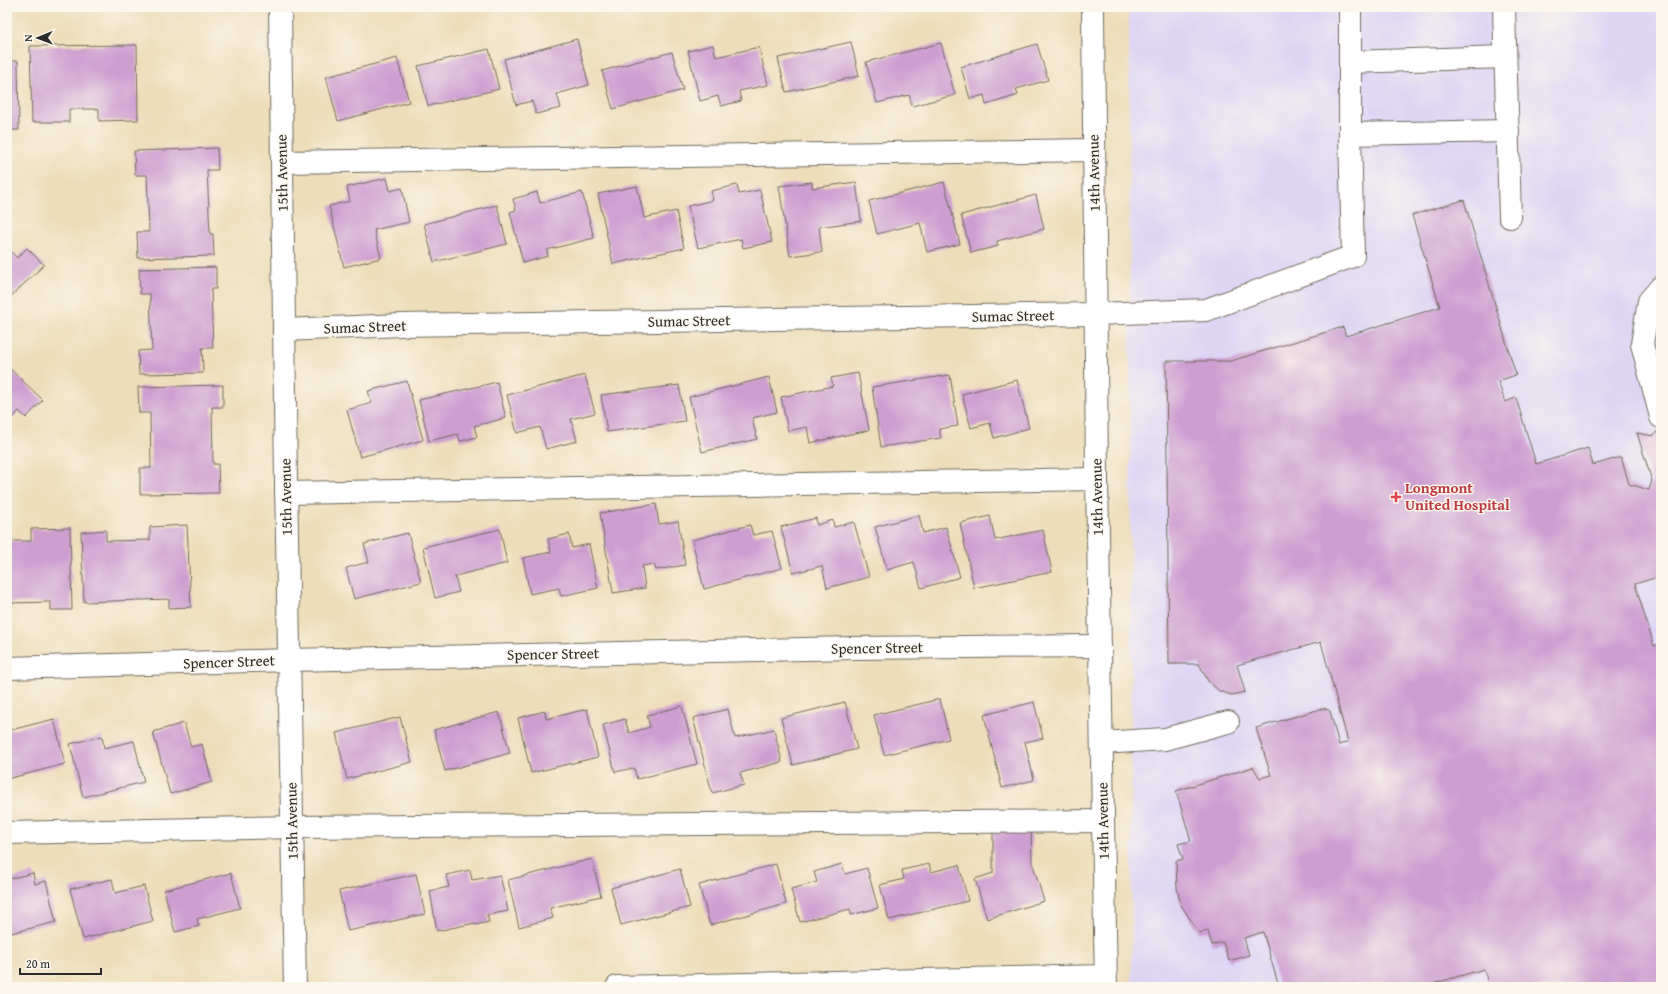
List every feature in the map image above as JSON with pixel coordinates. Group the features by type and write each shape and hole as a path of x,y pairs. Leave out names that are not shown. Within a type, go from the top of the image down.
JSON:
{"street":[{"name":"15th Avenue","path":"280,7 286,493 295,987"},
{"name":"14th Avenue","path":"1093,7 1097,479 1106,982"},
{"path":"1350,7 1350,134 1508,131"},
{"path":"1504,7 1510,217"},
{"path":"1350,62 1505,57"},
{"name":"Sumac Street","path":"284,330 401,325 1095,314 1206,310 1353,256 1350,134"},
{"path":"282,162 1094,150"},
{"path":"1661,287 1649,300 1642,344 1661,417"},
{"path":"286,493 1097,479"},
{"name":"Spencer Street","path":"7,668 289,660 846,648 1100,646"},
{"path":"1102,742 1165,739 1228,722"},
{"path":"7,833 292,827 1103,821"},
{"path":"617,987 1106,982"}],"shaded area":[{"name":"Longmont United Hospital","path":"1129,7 1661,7 1661,987 1132,987"}],"building":[{"path":"577,39 589,85 557,94 561,108 536,114 532,101 516,105 504,59"},
{"path":"851,42 859,76 786,92 778,58"},
{"path":"941,43 955,95 912,106 909,95 877,103 866,62"},
{"path":"1037,44 1048,80 1016,89 1018,95 986,105 984,95 970,99 961,67"},
{"path":"137,45 138,120 99,121 99,109 69,109 69,122 32,122 30,46"},
{"path":"713,45 716,57 759,47 768,85 739,91 741,101 721,106 718,96 700,101 688,51"},
{"path":"489,49 499,89 428,106 418,66"},
{"path":"7,50 11,50 10,61 18,61 19,130 7,130"},
{"path":"672,52 683,90 613,109 602,71"},
{"path":"397,58 409,102 338,121 326,77"},
{"path":"217,148 218,170 207,170 210,234 213,234 214,256 138,258 137,232 149,232 147,175 135,175 134,151"},
{"path":"387,178 390,191 402,188 409,222 374,230 381,258 344,267 329,206 350,201 347,187"},
{"path":"812,182 812,188 856,182 861,221 819,227 822,252 790,256 779,186"},
{"path":"944,182 960,244 927,252 920,223 877,234 869,201"},
{"path":"737,185 739,194 760,190 772,242 743,248 741,239 698,248 688,206 713,200 711,191"},
{"path":"637,186 644,218 676,211 684,248 613,264 598,194"},
{"path":"537,192 540,203 582,192 594,238 547,250 548,256 523,263 510,212 516,210 513,199"},
{"path":"1036,195 1044,229 997,241 998,246 971,253 961,215"},
{"path":"1464,200 1516,375 1498,381 1505,402 1516,398 1536,464 1588,448 1593,465 1621,457 1629,484 1649,490 1652,481 1637,433 1653,436 1661,428 1661,515 1658,522 1661,531 1661,576 1635,584 1654,646 1661,643 1661,987 1489,987 1484,969 1422,987 1279,987 1263,932 1244,938 1249,955 1229,961 1223,942 1212,945 1208,931 1199,933 1181,905 1177,889 1176,861 1183,859 1178,844 1191,841 1176,791 1253,767 1260,778 1271,775 1256,728 1324,708 1330,711 1339,745 1348,742 1321,642 1237,665 1245,692 1232,695 1219,691 1208,681 1199,664 1169,664 1166,361 1231,361 1343,327 1346,336 1440,307 1412,215"},
{"path":"497,205 507,244 434,262 424,224"},
{"path":"7,247 17,258 27,248 44,265 7,300"},
{"path":"216,267 216,289 211,289 213,348 202,348 203,373 139,374 138,351 152,350 150,294 140,294 139,269"},
{"path":"7,366 43,400 26,418 19,411 7,424"},
{"path":"858,373 869,430 810,443 807,427 788,431 781,397 833,386 831,378"},
{"path":"585,375 595,413 571,419 577,441 546,449 540,427 517,433 507,395"},
{"path":"950,375 958,426 939,429 941,438 881,447 872,387"},
{"path":"769,377 777,412 752,418 757,439 702,452 689,397"},
{"path":"1017,380 1029,428 994,438 990,423 971,428 962,394"},
{"path":"407,381 423,440 360,457 347,410 372,403 368,391"},
{"path":"497,382 506,418 474,426 477,437 460,441 458,434 429,441 419,400"},
{"path":"223,385 223,407 212,407 213,464 218,464 219,493 140,494 140,468 151,468 150,413 139,413 138,387"},
{"path":"679,385 685,421 607,432 601,395"},
{"path":"656,504 659,524 678,521 685,565 656,570 654,564 642,566 645,588 613,593 600,513"},
{"path":"919,515 923,533 946,527 960,577 921,588 914,562 887,570 875,527"},
{"path":"990,516 995,540 1043,530 1052,572 974,588 960,523"},
{"path":"816,518 817,525 833,520 834,527 854,522 869,577 827,588 822,566 793,573 781,527"},
{"path":"187,525 191,607 169,608 169,599 84,602 81,532 106,530 106,541 150,540 150,527"},
{"path":"750,525 753,535 772,531 782,568 704,589 692,540"},
{"path":"70,528 72,610 51,610 51,602 7,603 7,541 31,541 31,529"},
{"path":"500,529 507,563 455,576 459,592 435,598 423,547"},
{"path":"408,533 421,582 354,599 346,568 369,562 364,544"},
{"path":"569,534 572,548 589,544 598,588 561,596 559,588 530,594 523,558 551,552 548,539"},
{"path":"940,699 949,739 884,755 874,715"},
{"path":"845,702 857,749 793,765 781,718"},
{"path":"1034,702 1043,738 1025,742 1034,780 1002,788 984,715"},
{"path":"682,706 697,764 637,779 634,768 615,772 603,725 625,719 629,733 650,727 647,715"},
{"path":"587,709 598,757 531,773 518,718 545,711 546,719"},
{"path":"728,709 735,738 774,729 782,762 740,773 744,785 712,793 693,718"},
{"path":"499,712 510,753 445,771 434,730"},
{"path":"400,717 412,762 347,779 336,733"},
{"path":"54,719 65,764 7,779 7,731"},
{"path":"184,723 191,747 202,744 212,782 170,794 153,732"},
{"path":"102,736 104,748 134,741 144,782 83,797 70,744"},
{"path":"993,828 1031,828 1032,862 1044,901 987,919 975,879 993,873"},
{"path":"592,859 601,896 550,908 553,918 519,927 508,880"},
{"path":"776,864 786,904 710,925 699,885"},
{"path":"842,864 845,874 867,868 878,908 851,915 850,909 800,922 791,889 817,882 814,872"},
{"path":"929,864 931,872 959,865 968,901 889,920 880,885 904,879 902,870"},
{"path":"680,869 690,907 621,925 611,888"},
{"path":"470,870 472,880 500,875 508,911 487,915 489,922 475,925 475,923 437,931 430,891 449,887 446,875"},
{"path":"7,873 9,879 33,873 35,884 46,881 56,922 7,934"},
{"path":"231,873 240,908 197,919 199,926 175,932 164,890"},
{"path":"416,874 425,914 348,931 339,891"},
{"path":"112,879 115,893 144,886 153,921 83,939 70,889"}],"place":[{"name":"Longmont United Hospital","path":"1396,497"}]}
